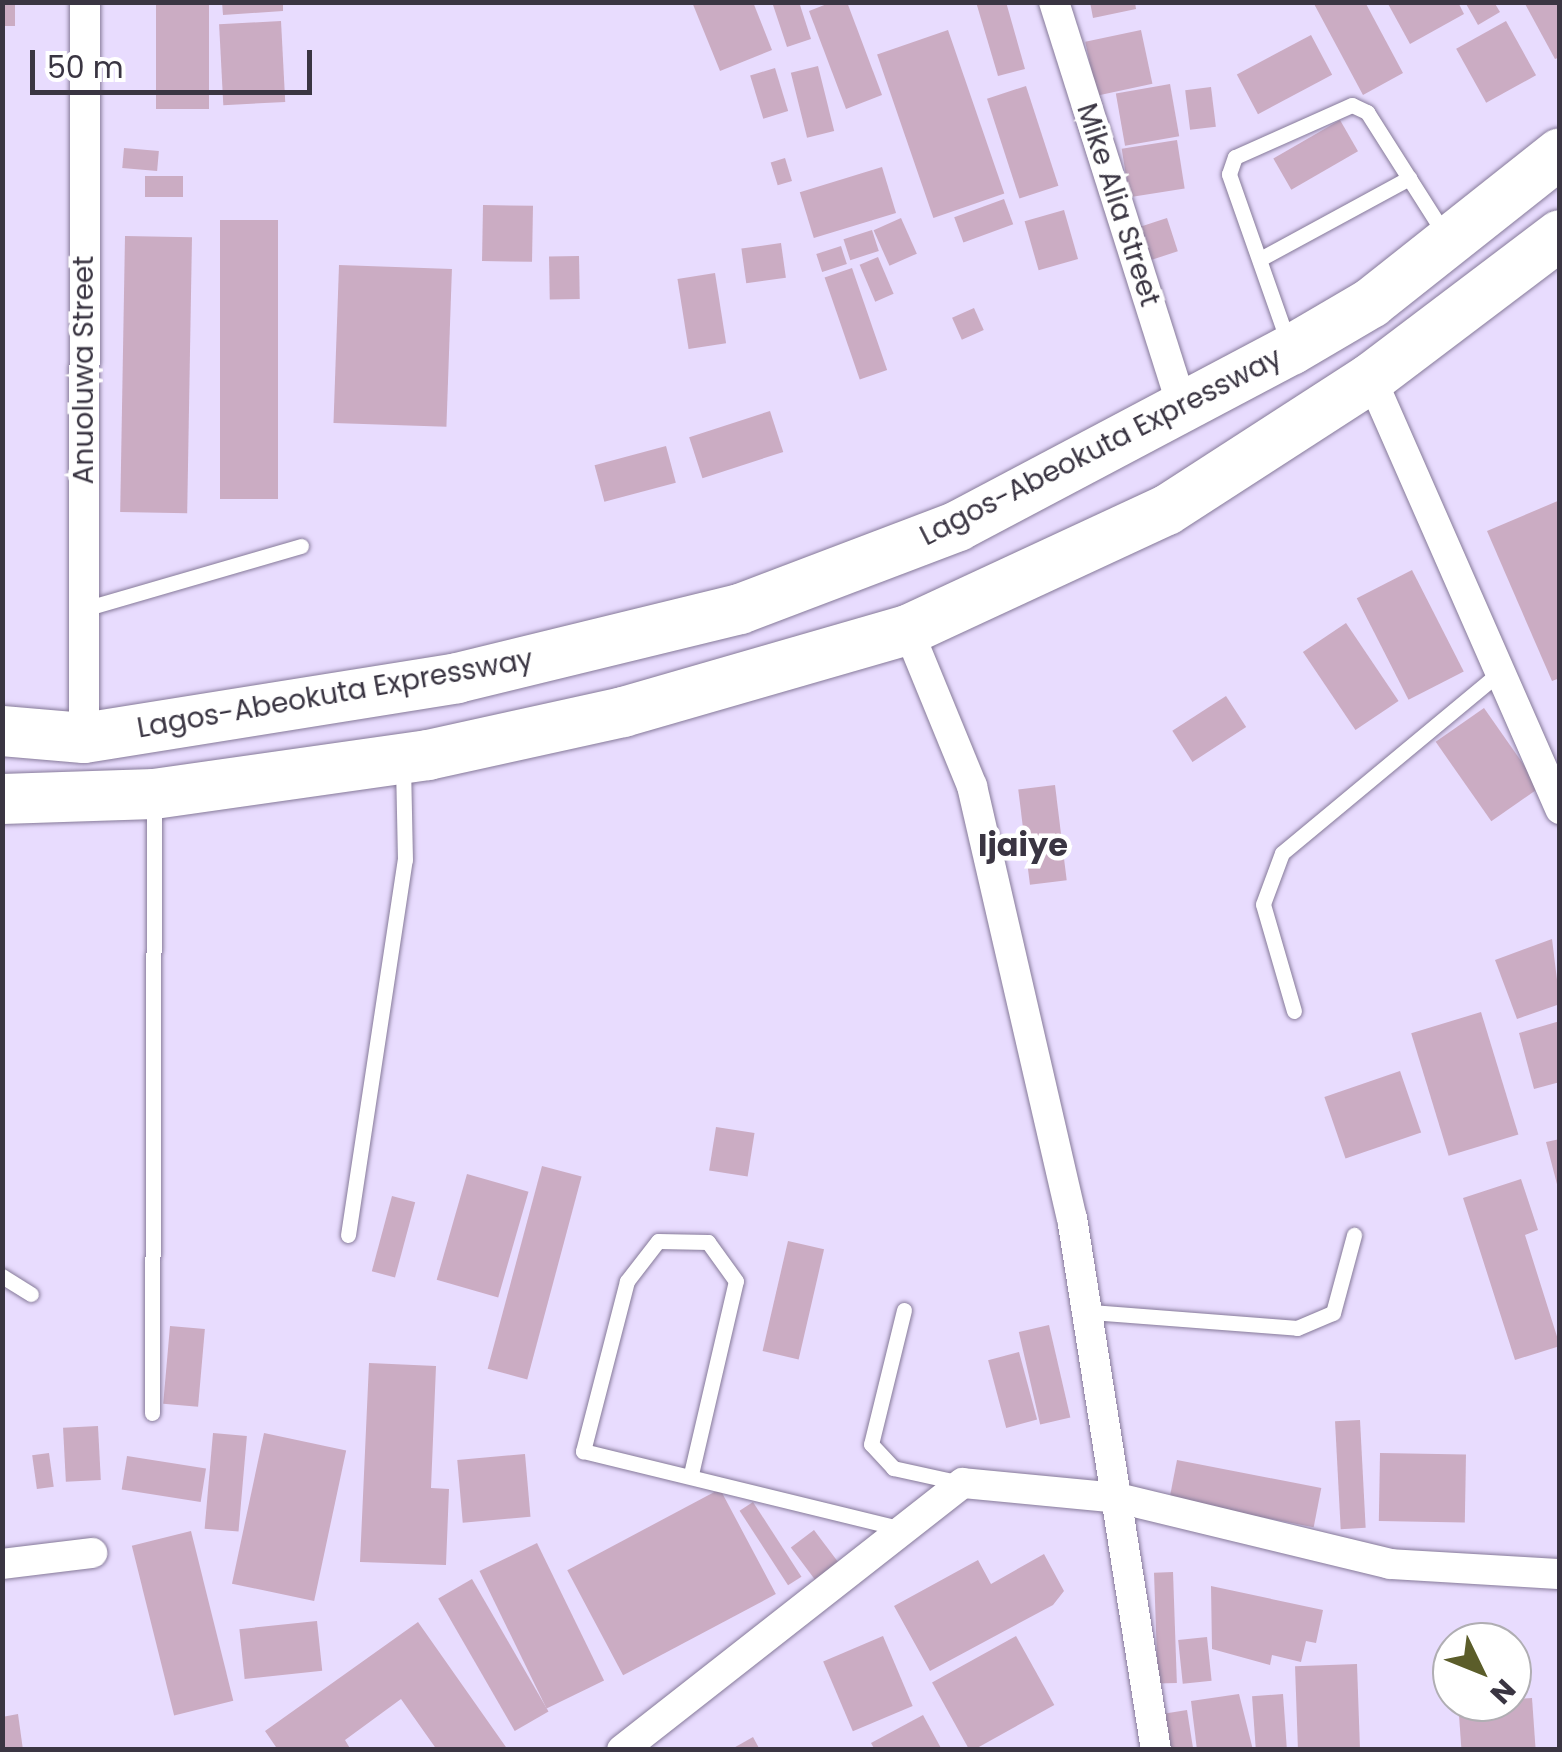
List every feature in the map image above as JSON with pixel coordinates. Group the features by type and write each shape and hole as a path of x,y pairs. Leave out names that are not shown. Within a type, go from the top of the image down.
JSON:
{"highway":[{"name":"Lagos-Abeokuta Expressway","path":"2,731 84,738 457,678 740,608 958,526 1291,350 1449,241 1560,153"},
{"path":"2,799 154,794 403,758 623,712 908,630 1167,510 1371,378 1560,235"}],"street":[{"name":"Anuoluwa Street","path":"84,2 84,738"},
{"name":"Mike Alia Street","path":"1054,2 1182,408"},
{"path":"1371,378 1504,668 1560,808"},
{"path":"908,630 972,786 1092,1312 1156,1750"},
{"path":"622,1750 911,1530 964,1483 1118,1498 1390,1564 1560,1574"},
{"path":"2,1564 92,1554"}],"lane":[{"path":"1291,350 1229,174 1235,157 1352,104 1367,112 1449,241"},
{"path":"1260,259 1409,178"},
{"path":"84,609 301,546"},
{"path":"1294,1011 1263,904 1282,853 1504,668"},
{"path":"348,1235 405,860 403,758"},
{"path":"152,1412 154,794"},
{"path":"1092,1312 1298,1328 1333,1314 1354,1236"},
{"path":"691,1474 736,1281 708,1242 658,1241 627,1281 583,1452 691,1474 911,1530"},
{"path":"2,1276 30,1294"},
{"path":"904,1310 871,1444 893,1468 964,1483"}],"building":[{"path":"2,2 15,2 15,26 2,26"},
{"path":"156,2 209,2 209,109 156,109"},
{"path":"222,2 283,2 283,11 223,15"},
{"path":"692,2 753,2 772,50 720,71"},
{"path":"772,2 799,2 811,39 787,47"},
{"path":"832,2 847,2 882,95 846,109 809,11"},
{"path":"976,2 1006,2 1025,69 998,76"},
{"path":"1090,2 1135,2 1136,9 1093,18"},
{"path":"1313,2 1365,2 1403,73 1363,95"},
{"path":"1387,2 1458,2 1464,14 1410,44"},
{"path":"1465,2 1494,2 1500,12 1478,25"},
{"path":"1524,2 1560,2 1560,57 1555,59"},
{"path":"281,21 285,102 223,105 219,24"},
{"path":"1506,21 1536,75 1486,103 1456,49"},
{"path":"948,30 1004,194 933,218 877,54"},
{"path":"1141,30 1152,84 1097,96 1085,42"},
{"path":"1311,35 1332,75 1258,114 1237,74"},
{"path":"818,66 834,131 807,138 791,73"},
{"path":"775,68 788,111 763,119 750,76"},
{"path":"1170,84 1179,136 1125,146 1116,94"},
{"path":"1026,86 1058,186 1019,199 987,99"},
{"path":"1211,87 1216,127 1190,130 1185,90"},
{"path":"1340,120 1358,151 1291,190 1273,158"},
{"path":"1177,140 1185,188 1129,197 1122,149"},
{"path":"124,148 159,151 157,171 122,168"},
{"path":"785,158 792,181 778,185 771,162"},
{"path":"882,167 896,213 814,238 800,192"},
{"path":"145,176 183,176 183,197 145,197"},
{"path":"1004,199 1013,224 963,242 954,217"},
{"path":"483,205 533,206 532,262 482,261"},
{"path":"1064,210 1078,259 1039,270 1025,221"},
{"path":"901,218 917,254 889,266 874,230"},
{"path":"1167,218 1178,251 1131,266 1120,233"},
{"path":"220,220 278,220 278,499 220,499"},
{"path":"872,230 879,251 850,260 843,239"},
{"path":"125,236 192,237 187,513 120,512"},
{"path":"781,243 786,278 746,283 741,249"},
{"path":"841,246 847,264 822,272 816,254"},
{"path":"579,256 580,299 550,300 549,257"},
{"path":"878,257 894,294 875,302 860,265"},
{"path":"339,265 452,269 446,427 333,423"},
{"path":"852,268 887,370 860,380 825,277"},
{"path":"715,273 726,343 689,349 677,279"},
{"path":"974,308 984,330 962,340 952,318"},
{"path":"770,411 783,452 702,478 689,437"},
{"path":"666,446 676,483 604,502 595,465"},
{"path":"1560,500 1560,678 1552,681 1487,531"},
{"path":"1412,570 1464,672 1409,700 1357,598"},
{"path":"1346,623 1399,701 1355,730 1303,652"},
{"path":"1226,696 1246,727 1192,762 1172,731"},
{"path":"1484,708 1540,787 1491,821 1436,742"},
{"path":"1055,785 1067,880 1030,885 1018,790"},
{"path":"1552,939 1560,1004 1517,1019 1495,960"},
{"path":"1481,1012 1518,1134 1449,1156 1411,1033"},
{"path":"1560,1021 1560,1082 1534,1089 1519,1033"},
{"path":"1400,1071 1421,1132 1346,1159 1324,1097"},
{"path":"716,1127 755,1133 748,1177 709,1170"},
{"path":"1560,1139 1560,1188 1558,1188 1546,1142"},
{"path":"542,1166 582,1177 527,1379 488,1369"},
{"path":"467,1174 529,1192 498,1297 437,1280"},
{"path":"1521,1179 1538,1230 1525,1235 1560,1346 1515,1360 1463,1198"},
{"path":"392,1196 415,1202 395,1278 372,1271"},
{"path":"788,1241 824,1249 799,1359 763,1351"},
{"path":"1049,1325 1070,1418 1040,1425 1019,1332"},
{"path":"170,1326 205,1329 198,1407 163,1404"},
{"path":"1019,1352 1037,1420 1006,1428 988,1360"},
{"path":"369,1363 436,1366 431,1488 449,1489 446,1565 360,1562"},
{"path":"1360,1420 1366,1528 1341,1529 1335,1421"},
{"path":"98,1426 101,1480 66,1482 63,1428"},
{"path":"213,1433 247,1436 239,1532 205,1529"},
{"path":"264,1433 346,1450 314,1601 232,1584"},
{"path":"49,1453 54,1487 37,1489 32,1455"},
{"path":"1380,1453 1466,1455 1465,1522 1379,1521"},
{"path":"525,1454 530,1517 463,1523 457,1460"},
{"path":"127,1456 206,1469 201,1502 122,1490"},
{"path":"1177,1460 1321,1488 1314,1527 1169,1499"},
{"path":"720,1489 776,1594 623,1675 567,1570"},
{"path":"753,1502 801,1577 788,1585 740,1511"},
{"path":"814,1530 838,1562 815,1579 791,1547"},
{"path":"191,1531 233,1701 174,1716 132,1546"},
{"path":"537,1543 604,1681 547,1709 479,1571"},
{"path":"1044,1554 1064,1591 1053,1605 930,1671 894,1606 978,1560 991,1584"},
{"path":"1173,1572 1177,1683 1158,1684 1154,1573"},
{"path":"472,1579 548,1712 515,1731 438,1598"},
{"path":"1211,1586 1323,1610 1316,1643 1306,1641 1301,1662 1272,1655 1270,1665 1212,1649"},
{"path":"317,1621 322,1671 245,1679 239,1629"},
{"path":"418,1622 508,1750 437,1750 401,1699 345,1740 351,1750 278,1750 265,1731"},
{"path":"883,1636 913,1706 853,1731 823,1661"},
{"path":"1016,1636 1054,1705 969,1750 932,1683"},
{"path":"1207,1637 1212,1681 1183,1684 1178,1640"},
{"path":"1357,1664 1360,1750 1298,1750 1295,1666"},
{"path":"1239,1694 1253,1750 1197,1750 1191,1701"},
{"path":"1283,1694 1287,1750 1256,1750 1252,1696"},
{"path":"1532,1698 1536,1750 1461,1750 1459,1722 1532,1722"},
{"path":"1187,1710 1193,1750 1171,1750 1165,1713"},
{"path":"18,1714 23,1750 2,1750 2,1717"},
{"path":"923,1715 942,1750 875,1750 871,1743"},
{"path":"753,1737 760,1750 730,1750"}],"district":[{"name":"Ijaiye","path":"1023,845"}]}
